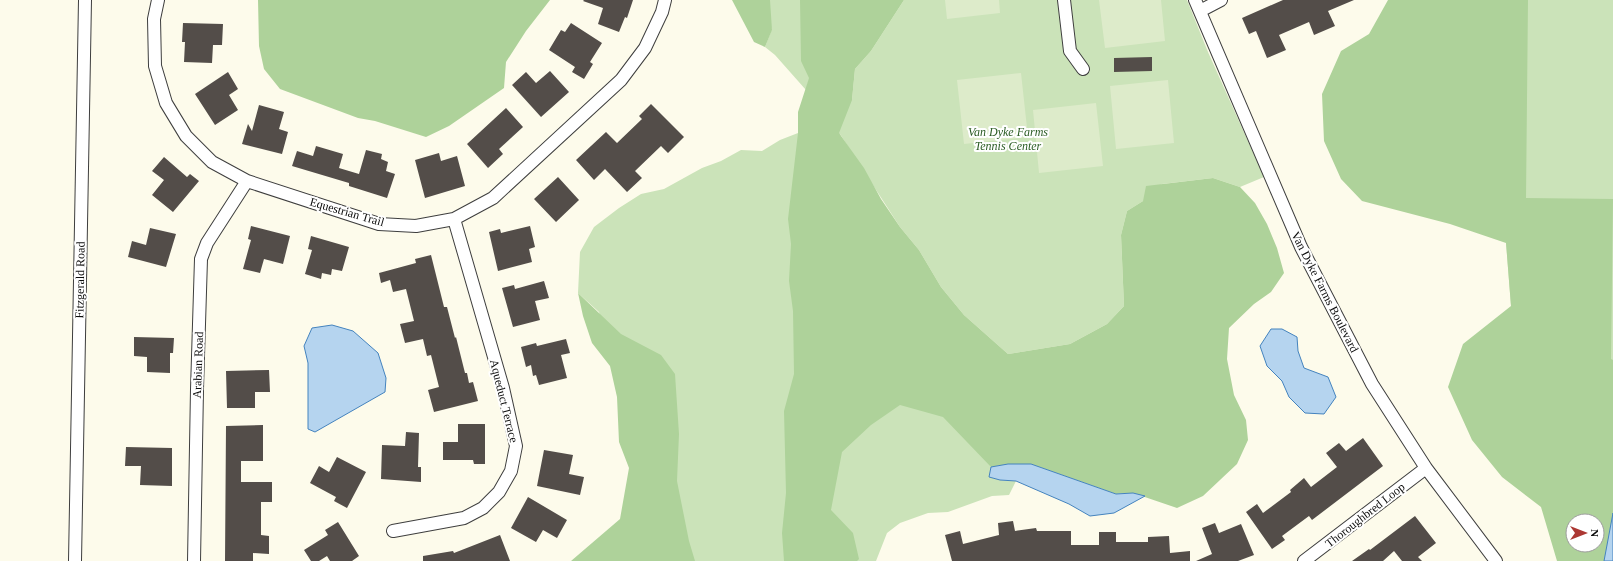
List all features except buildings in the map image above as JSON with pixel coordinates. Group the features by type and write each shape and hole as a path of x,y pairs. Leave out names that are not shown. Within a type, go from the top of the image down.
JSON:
{"street":[{"name":"Fitzgerald Road","path":"75,561 86,0"},
{"name":"Equestrian Trail","path":"158,0 154,20 155,66 166,103 186,136 212,162 246,181 378,224 416,226 454,219 493,198 621,80 645,48 662,12 665,0"},
{"path":"1064,0 1070,51 1083,70"},
{"path":"1198,5 1221,0"},
{"name":"Van Dyke Farms Boulevard","path":"1198,5 1301,247 1372,384 1426,468 1496,561"},
{"name":"Arabian Road","path":"194,561 201,259 207,243 246,181"},
{"name":"Aqueduct Terrace","path":"393,531 464,518 483,508 499,492 511,472 516,446 503,388 454,219"},
{"name":"Thoroughbred Loop","path":"1304,561 1426,468"}],"green space":[{"path":"258,0 550,0 526,31 506,62 504,88 449,126 426,137 375,121 358,118 280,89 264,69 259,46"},
{"path":"732,0 770,0 772,30 765,47 754,42"},
{"name":"Van Dyke Farms Tennis Center","path":"756,0 877,0 850,48 852,100 855,69 871,51 904,0 1187,0 1208,52 1264,177 1240,187 1213,178 1162,184 1143,201 1127,211 1121,235 1124,306 1107,324 1070,344 1008,354 964,315 941,287 919,250 900,227 840,134 846,165 1091,484 1031,464 992,467 989,477 1000,480 1016,481 1009,495 992,496 948,512 928,513 900,523 887,533 876,561 612,561 642,509 599,312 578,293 580,252 594,227 641,194 664,189 702,168 721,161 741,150 762,151 780,140 798,133 809,79 806,90 775,55 765,47 772,29"},
{"path":"800,0 904,0 871,51 855,69 852,100 839,133 864,168 881,199 900,227 919,250 941,287 964,315 1008,354 1070,344 1107,324 1124,306 1121,235 1127,211 1143,201 1146,186 1213,178 1240,187 1255,203 1267,224 1277,248 1284,273 1271,292 1254,304 1229,328 1227,359 1234,395 1246,420 1248,440 1237,464 1203,496 1177,508 1133,493 1116,494 1031,464 1008,464 991,467 943,417 900,405 871,425 842,452 831,510 853,533 859,559 857,561 784,561 782,533 786,493 784,411 794,374 793,311 789,281 791,244 788,219 798,133 798,112 809,78 801,61"},
{"path":"945,0 999,0 1000,13 947,19"},
{"path":"1099,0 1161,0 1165,41 1105,48"},
{"path":"1388,0 1528,0 1526,198 1613,199 1611,359 1613,360 1613,561 1557,561 1541,507 1502,477 1472,440 1448,387 1463,344 1511,306 1506,243 1450,224 1362,201 1341,179 1324,141 1322,94 1341,51 1369,34"},
{"path":"1425,0 1613,0 1613,561 1567,561 1565,553 1605,553 1605,513 1565,513 1565,552 1511,306 1506,242"},
{"name":"Van Dyke Farms Tennis Center","path":"1021,73 1028,137 964,144 957,80"},
{"path":"1168,80 1174,143 1116,149 1110,86"},
{"path":"1096,103 1103,166 1039,173 1033,110"},
{"path":"578,293 621,334 661,355 675,374 679,434 677,481 689,541 695,561 571,561 620,519 629,468 619,442 617,397 610,366 592,343 583,316"}],"water":[{"path":"332,325 353,331 378,353 386,378 385,392 315,432 308,429 308,363 304,346 312,328"},
{"path":"1271,329 1282,329 1297,337 1298,351 1304,368 1328,377 1336,397 1324,414 1305,413 1289,397 1282,381 1267,366 1260,346"},
{"path":"1008,464 1031,464 1116,494 1133,493 1145,496 1114,513 1090,516 1069,504 1016,481 1000,480 989,477 991,467"},
{"path":"1613,513 1613,561 1604,561"}]}
